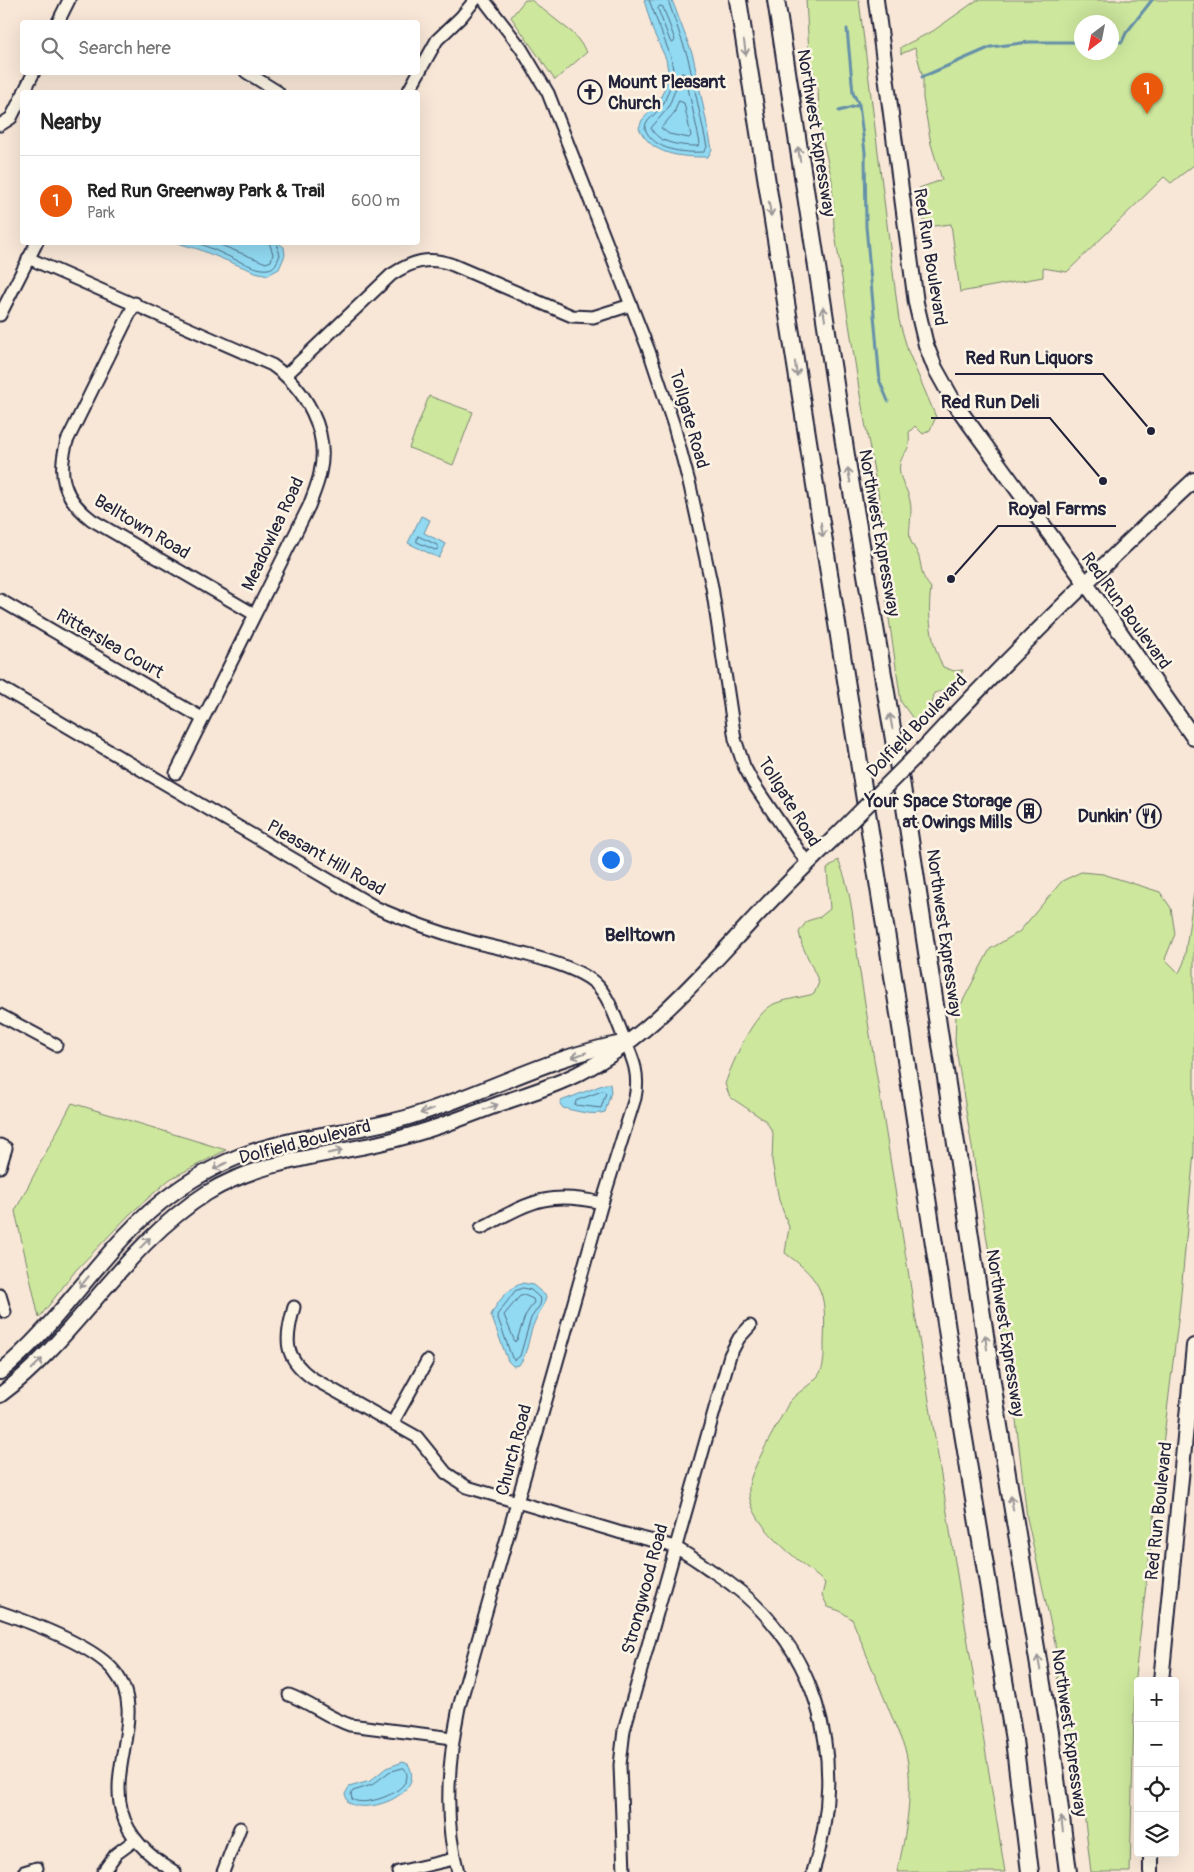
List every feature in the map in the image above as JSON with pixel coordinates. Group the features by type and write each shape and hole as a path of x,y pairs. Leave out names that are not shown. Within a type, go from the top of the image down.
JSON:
{"highway":[{"path":"738,0 876,868 956,1396 1014,1740 1030,1872"},
{"name":"Northwest Expressway","path":"776,0 847,462 902,786 996,1408 1050,1732 1068,1872"}],"main road":[{"name":"Red Run Boulevard","path":"876,0 916,303 926,345 935,368 955,404 1086,584 1194,738"},
{"name":"Dolfield Boulevard","path":"0,1395 22,1379 46,1355 130,1258 157,1230 208,1192 232,1180 279,1164 381,1143 452,1122 566,1080 589,1068 626,1043 678,1001 807,863 925,747 994,673 1113,556 1194,480"},
{"name":"Dolfield Boulevard","path":"0,1372 34,1341 115,1246 144,1217 173,1193 202,1175 225,1163 267,1148 411,1117 596,1049 626,1043"},
{"name":"Red Run Boulevard","path":"1161,1677 1194,1346"},
{"path":"1151,1857 1151,1872"}],"street":[{"path":"59,20 69,0"},
{"path":"420,70 436,40 461,18 475,0"},
{"name":"Tollgate Road","path":"484,0 521,48 548,93 662,385 690,486 712,586 735,739 753,783 807,863"},
{"path":"25,90 32,75"},
{"path":"251,75 275,90"},
{"path":"409,90 417,75"},
{"path":"0,125 10,118 20,100"},
{"path":"0,315 35,245"},
{"name":"Meadowlea Road","path":"28,258 256,356 286,375 308,403 320,434 321,471 309,506 176,773"},
{"path":"286,375 391,275 404,266 418,261 440,260 572,316 593,317 631,305"},
{"name":"Belltown Road","path":"135,303 67,441 61,459 66,488 79,510 92,520 254,614"},
{"name":"Ritterslea Court","path":"0,600 202,718"},
{"name":"Pleasant Hill Road","path":"0,687 377,908 431,929 554,964 584,976 603,993 626,1043"},
{"path":"0,1016 56,1045"},
{"name":"Church Road","path":"458,1872 454,1859 449,1801 453,1738 466,1677 638,1082 637,1068 626,1043"},
{"path":"0,1144 6,1148 0,1167"},
{"path":"481,1228 541,1199 576,1197 602,1203"},
{"path":"0,1295 4,1312"},
{"path":"294,1307 287,1331 287,1342 291,1356 300,1369 312,1378 393,1422 416,1437 455,1481 467,1487 674,1547 726,1580 748,1598 783,1638 808,1681 822,1727 829,1777 824,1830 813,1872"},
{"name":"Strongwood Road","path":"624,1872 620,1749 674,1547 730,1355 739,1338 750,1326"},
{"path":"393,1422 427,1361"},
{"path":"0,1612 86,1649 109,1665 120,1679 127,1700 118,1779 124,1821 135,1840 147,1854 175,1872"},
{"path":"289,1695 314,1706 337,1721 350,1725 453,1738"},
{"path":"222,1872 240,1828"},
{"path":"102,1872 116,1854 135,1840"},
{"path":"398,1872 454,1859"},
{"path":"24,1872 37,1868"}],"green space":[{"path":"525,0 531,0 574,34 587,52 555,80 511,17"},
{"path":"806,0 859,0 899,320 908,351 936,417 930,430 923,434 915,426 909,432 908,448 901,460 899,469 911,506 910,539 919,557 923,576 931,588 931,629 939,658 943,667 954,671 963,670 951,686 934,693 931,712 922,723 914,720 901,702 886,598 889,553 860,395 834,227 832,181 820,127 818,92 809,53"},
{"path":"977,0 1194,0 1194,165 1171,183 1164,177 1067,272 1043,268 1043,277 960,292 951,224 925,227 919,188 942,180 931,144 923,98 923,78 915,48 901,54 901,47 933,31"},
{"path":"429,396 473,412 453,465 409,448"},
{"path":"838,860 847,885 852,912 859,966 1005,1872 897,1872 908,1810 909,1778 905,1749 852,1619 840,1611 828,1607 822,1595 825,1583 776,1540 756,1514 750,1500 749,1486 751,1478 766,1444 789,1402 815,1380 822,1368 824,1355 824,1313 823,1301 815,1282 798,1263 785,1253 789,1227 779,1200 772,1161 773,1133 766,1121 730,1097 725,1084 745,1039 759,1016 776,1003 814,994 819,982 802,945 799,932 807,921 820,917 830,909 827,869"},
{"path":"1081,872 1103,874 1160,892 1171,908 1175,934 1165,959 1179,973 1184,962 1194,892 1194,1152 1180,1304 1134,1677 1130,1872 1091,1872 1078,1761 1059,1701 1055,1643 1027,1518 1016,1420 955,1042 956,1014 990,949 1019,932 1062,881"},
{"path":"72,1103 226,1150 170,1179 130,1214 76,1270 39,1318 15,1211"}],"water":[{"path":"644,0 672,0 693,56 712,149 708,157 668,153 651,144 639,128 642,120 659,102 669,77 666,59 653,31"},
{"path":"184,245 281,245 284,247 285,255 279,269 268,275 255,272"},
{"path":"421,516 430,520 424,533 446,544 439,558 408,543"},
{"path":"605,1084 610,1084 611,1092 605,1112 584,1113 563,1108 560,1104 561,1101"},
{"path":"523,1283 533,1285 546,1296 533,1326 522,1360 519,1365 513,1366 508,1361 491,1315 504,1296 513,1288"},
{"path":"403,1762 408,1764 412,1775 409,1785 402,1793 392,1800 368,1806 357,1806 348,1802 345,1794 349,1787 370,1781 386,1768"}],"waterway":[{"path":"1119,42 1122,42 1126,33 1152,0"},
{"path":"847,29 853,93 859,105 865,152 866,226 880,382 888,401"},
{"path":"922,77 991,47 1029,42 1074,42"},
{"path":"839,111 859,105"}],"place":[{"name":"Mount Pleasant Church","path":"590,92"},
{"name":"Red Run Greenway Park & Trail","path":"1147,114"},
{"name":"Red Run Liquors","path":"1151,431"},
{"name":"Red Run Deli","path":"1103,481"},
{"name":"Royal Farms","path":"951,579"},
{"name":"Your Space Storage at Owings Mills","path":"1029,811"},
{"name":"Dunkin'","path":"1149,816"}],"district":[{"name":"Belltown","path":"640,935"}]}
